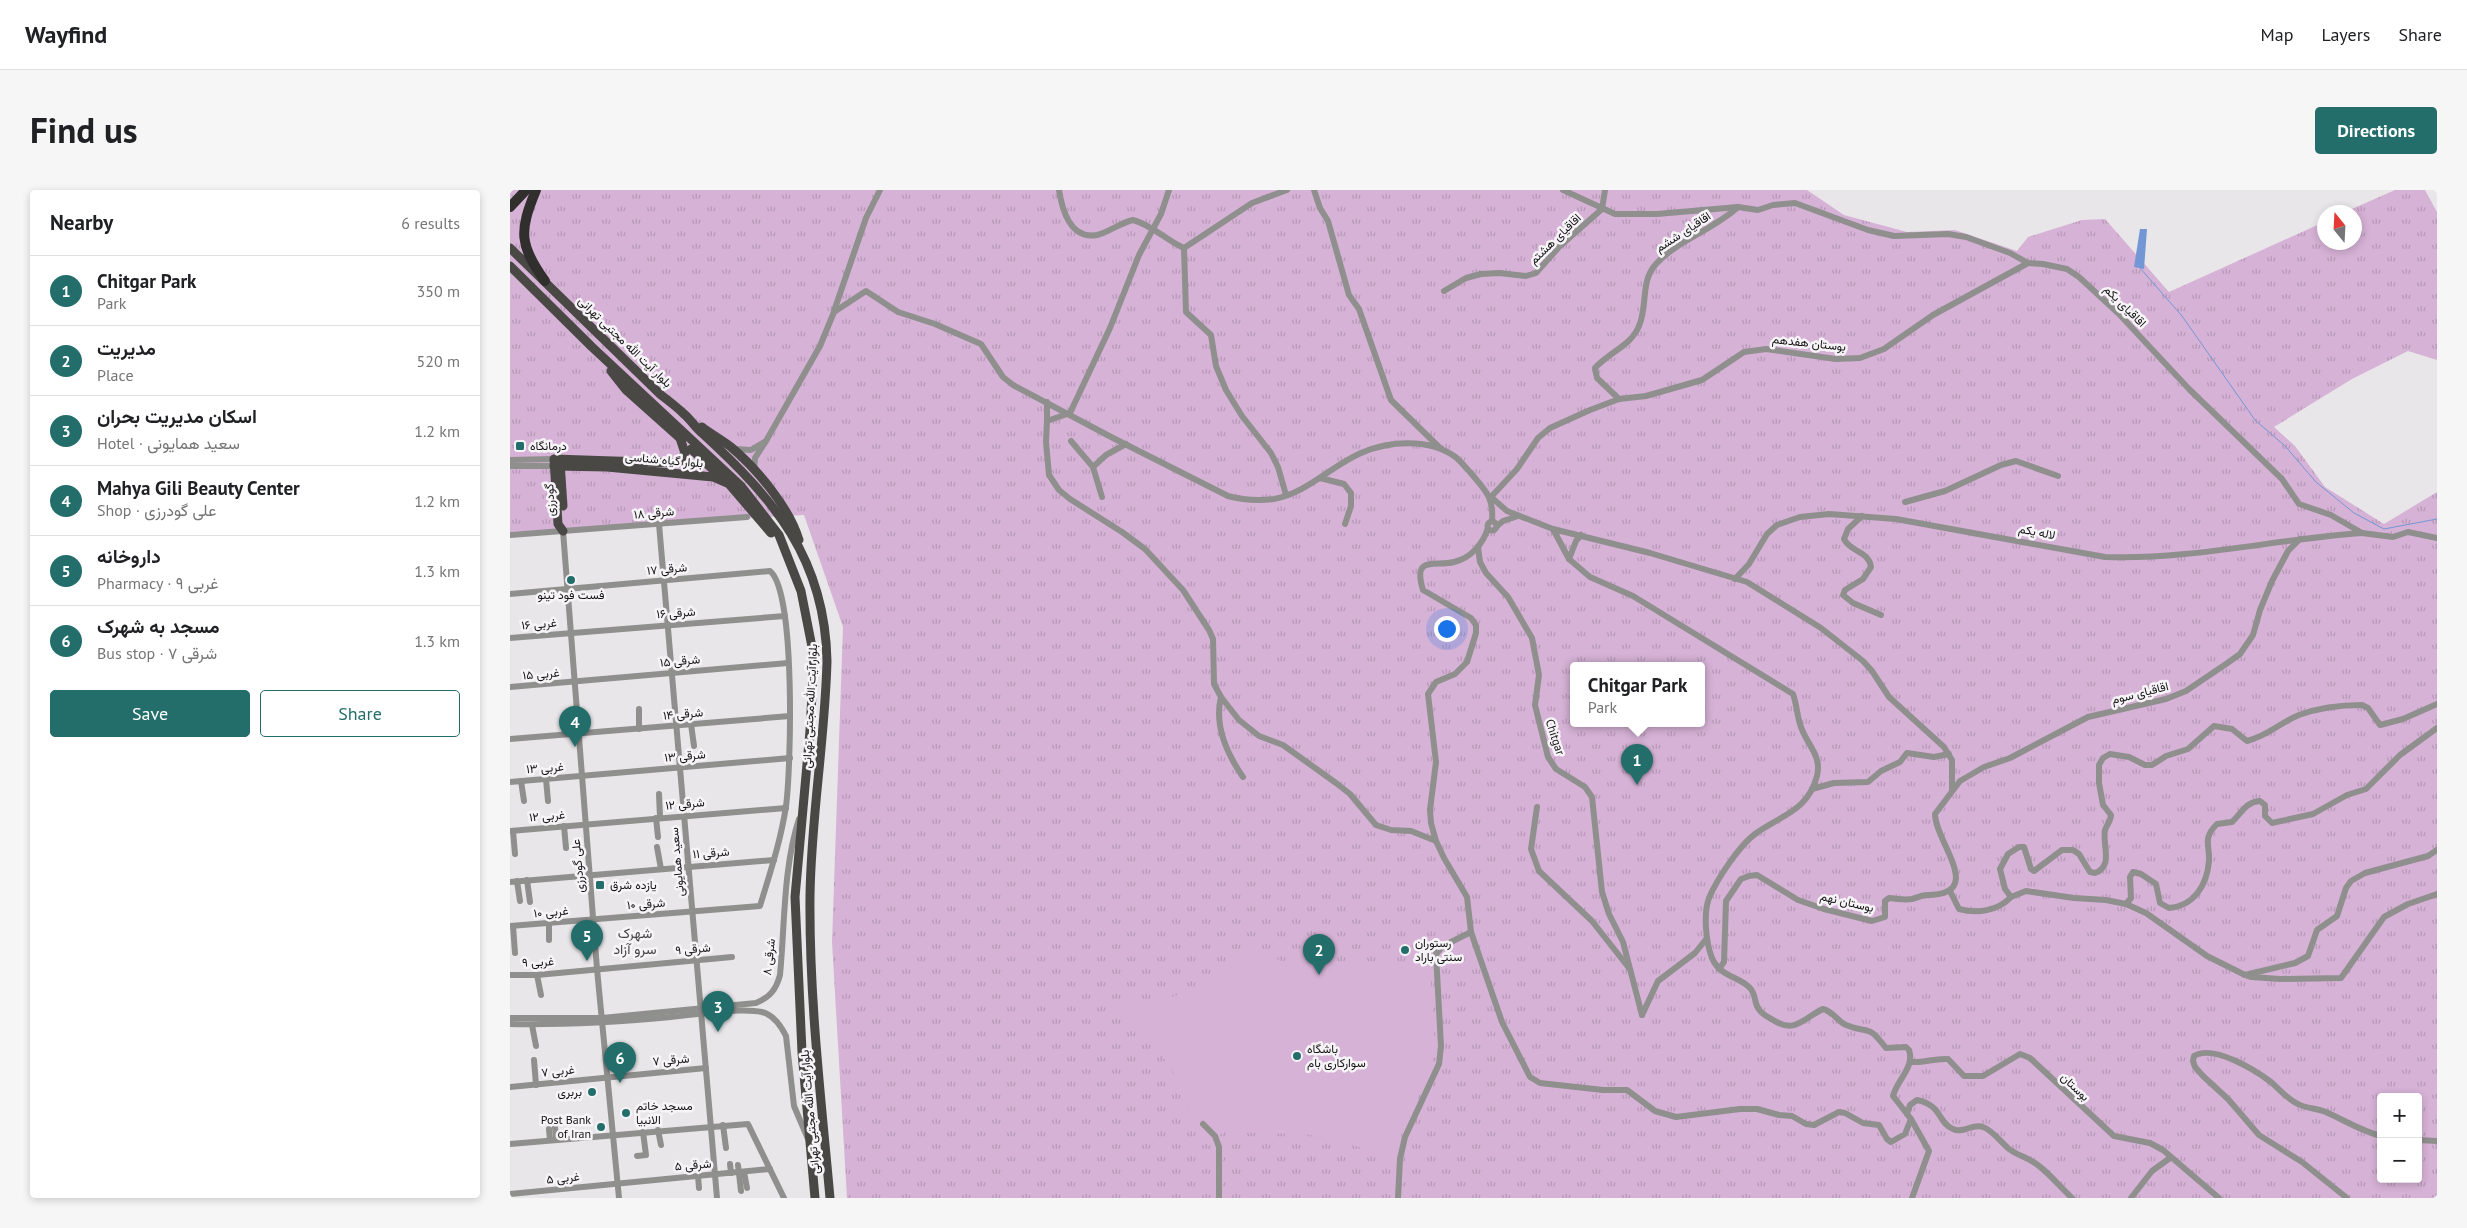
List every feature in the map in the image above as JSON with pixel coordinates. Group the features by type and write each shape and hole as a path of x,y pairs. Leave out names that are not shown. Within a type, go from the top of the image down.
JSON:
{"highway":[{"path":"510,207 526,190"},
{"path":"536,190 525,223 524,240 527,253 545,281"}],"main road":[{"name":"بلوار آیت الله مجتبی تهرانی","path":"510,248 661,395 686,414 695,428 759,489 776,509 801,548 823,613 827,638 826,685 810,894 815,1034 830,1198"},
{"name":"بلوار آیت الله مجتبی تهرانی","path":"510,266 592,347 741,486 779,535 801,591 814,658 795,897 802,1052 815,1198"},
{"path":"592,347 626,390 729,484"},
{"path":"686,414 732,448 780,501 795,526 801,548"},
{"name":"بلوار گیاه شناسی","path":"557,465 673,464 680,461 685,453 680,438"},
{"name":"بلوار گیاه شناسی","path":"557,465 713,476 729,484 785,549"},
{"name":"گودرزی","path":"557,465 562,483 563,532"},
{"name":"گودرزی","path":"557,465 558,524 563,532"},
{"path":"562,483 573,466"},
{"path":"806,774 810,779 814,779 819,775"}],"street":[{"path":"754,471 755,458 820,346 842,293 866,218 880,190"},
{"path":"1058,190 1063,212 1069,223 1086,234 1097,235 1132,220 1154,229 1170,242 1184,248"},
{"path":"1047,421 1070,413 1110,328 1139,255 1154,229 1168,190"},
{"path":"1184,248 1252,203 1287,190"},
{"path":"1314,190 1320,208 1328,220 1350,295 1359,309 1391,400 1440,448 1454,456 1491,497 1507,511 1553,529 1650,553 1747,582 1821,628 1863,661 1872,670 1889,697 1948,754 1952,760 1952,789 1935,814 1938,830 1954,860 1956,879 1950,891 1959,909 1970,912 2003,906 2011,897 2026,891 2074,898 2106,900 2126,904 2146,913 2207,956 2251,977 2280,979 2341,978 2384,917 2408,904 2437,894"},
{"name":"اقاقیای یکم","path":"1562,190 1602,210 1615,214 1657,214 1738,207 1758,210 1773,205 1795,203 1848,224 1894,236 1948,234 1966,237 2010,253 2028,263 2067,269 2079,277 2119,314 2246,446 2282,479 2299,504 2331,515 2362,533 2393,537 2408,532 2437,538"},
{"path":"1602,210 1605,190"},
{"name":"اقاقیای ششم","path":"1619,399 1597,378 1596,368 1628,342 1639,326 1649,273 1654,265 1670,251 1714,226 1738,207"},
{"name":"اقاقیای هشتم","path":"1444,292 1466,278 1481,274 1499,273 1526,276 1536,273 1559,247 1602,210"},
{"path":"1184,248 1186,312 1211,335 1216,366 1226,390 1233,403 1271,453 1278,467 1286,495"},
{"name":"بوستان هفدهم","path":"1491,497 1517,469 1538,438 1550,428 1590,410 1619,399 1646,396 1702,380 1744,352 1766,349 1836,360 1860,358 1884,348 1933,316 2028,263"},
{"path":"834,312 866,291 898,312 935,324 981,344 1003,377 1126,444 1228,496 1259,500 1286,495 1320,478 1361,453 1374,448 1410,443 1440,448"},
{"path":"1047,402 1046,442 1049,475 1059,490 1070,499 1122,532 1144,550 1182,590 1198,612 1213,639 1212,674 1220,697 1248,728 1259,736 1283,745 1336,782 1350,794 1376,825 1391,830 1411,832 1436,841"},
{"path":"732,448 751,450 766,441"},
{"path":"1070,441 1093,467 1102,497"},
{"path":"1093,467 1106,455 1126,444"},
{"name":"بلوار گیاه شناسی","path":"510,460 557,465"},
{"path":"1904,502 1945,491 2001,465 2016,461 2058,476"},
{"name":"بلوار گیاه شناسی","path":"510,466 557,465"},
{"path":"1320,478 1344,484 1351,493 1351,506 1345,524"},
{"path":"1491,497 1494,508 1492,525 1478,548 1463,559 1452,563 1431,562 1424,566 1421,572 1423,590 1428,595 1446,602 1471,618 1476,625 1476,633 1467,662 1462,669 1436,682 1428,694 1436,762 1430,810 1436,841 1467,897 1471,932 1502,1022 1530,1077 1540,1083 1602,1090 1627,1090 1654,1111 1676,1117 1740,1109 1757,1109 1779,1115 1792,1116 1806,1124 1814,1125 1833,1114 1845,1113 1863,1123 1879,1125 1886,1139 1891,1142 1905,1134 1910,1105 1917,1100 1925,1101 1941,1113 1945,1125 1954,1130 1964,1131 1976,1126 1985,1127 2011,1151 2038,1165 2072,1198"},
{"name":"لاله یکم","path":"1735,579 1749,564 1767,534 1777,525 1787,520 1813,515 1896,519 2105,557 2149,558 2176,556 2300,539 2362,533"},
{"path":"1492,525 1518,516"},
{"path":"1862,516 1848,529 1844,539 1851,548 1866,556 1870,561 1871,567 1863,579 1845,590 1843,595 1853,603 1881,615"},
{"name":"۱۸ شرقی","path":"510,535 747,517"},
{"name":"سعید همایونی","path":"659,524 718,1198"},
{"path":"1553,529 1569,559 1590,577 1633,596 1770,680 1783,686 1793,694 1800,725 1818,760 1817,775 1812,789 1796,810 1755,834 1736,854 1709,899 1709,950 1719,969 1749,986 1754,993 1760,1012 1785,1027 1793,1026 1823,1009 1832,1012 1846,1025 1866,1028 1874,1032 1886,1048 1906,1047 1909,1050 1911,1062 1895,1089 1893,1096 1909,1117 1929,1151 1912,1198"},
{"name":"علی گودرزی","path":"563,532 566,590 597,969 619,1198"},
{"path":"1569,559 1576,541 1582,536"},
{"name":"اقاقیای سوم","path":"1952,789 1972,774 2010,758 2063,728 2088,717 2166,699 2186,691 2240,654 2253,636 2260,610 2272,581 2288,551 2300,539"},
{"name":"Chitgar","path":"1478,548 1480,562 1486,572 1508,596 1532,638 1539,675 1534,705 1548,757 1556,769 1585,788 1592,797 1602,892 1609,914 1623,942 1642,1015 1658,981 1695,953 1708,936"},
{"name":"۱۷ شرقی","path":"510,594 770,571 777,577 785,616"},
{"path":"774,860 786,808 790,758 785,616"},
{"name":"۱۶ شرقی","path":"570,633 785,616"},
{"name":"۱۶ غربی","path":"510,638 570,633"},
{"name":"۱۵ شرقی","path":"574,682 788,663"},
{"name":"۱۵ غربی","path":"510,687 574,682"},
{"path":"1220,697 1217,711 1220,729 1236,767 1243,777"},
{"path":"2011,897 2005,889 2000,869 2008,854 2018,847 2024,847 2034,871 2062,850 2068,849 2080,854 2090,872 2095,874 2103,868 2106,863 2105,829 2111,814 2103,805 2098,766 2103,758 2110,754 2129,757 2146,765 2152,765 2166,756 2188,749 2214,726 2232,729 2247,741 2266,736 2291,720 2312,712 2362,705 2368,708 2380,726 2403,719 2437,704"},
{"path":"639,709 639,729"},
{"name":"۱۴ شرقی","path":"510,739 790,716"},
{"path":"691,724 694,746"},
{"path":"2126,904 2131,898 2130,877 2133,872 2141,874 2156,884 2160,903 2169,908 2186,904 2194,898 2205,881 2209,859 2207,840 2217,824 2232,822 2246,805 2260,801 2265,804 2265,816 2272,823 2314,814 2347,794 2366,788 2400,755 2437,728"},
{"path":"1812,789 1834,783 1868,782 1881,771 1900,762 1907,753 1934,757 1948,754"},
{"name":"۱۳ شرقی","path":"582,776 790,758"},
{"name":"۱۳ غربی","path":"510,782 582,776"},
{"path":"546,779 548,801"},
{"path":"522,781 524,801"},
{"path":"658,837 659,794"},
{"path":"1537,807 1531,849 1539,871 1592,922 1630,969"},
{"name":"۱۲ شرقی","path":"586,824 786,808"},
{"name":"۸ شرقی","path":"602,1021 701,1012 756,1003 765,999 776,987 780,975 790,867 795,832 802,810"},
{"name":"۱۲ غربی","path":"512,831 586,824"},
{"path":"564,826 566,848"},
{"path":"512,831 515,854"},
{"path":"657,846 661,869"},
{"path":"2245,975 2295,963 2308,956 2317,930 2337,916 2346,888 2351,881 2364,873 2428,856 2437,850"},
{"name":"۱۱ شرقی","path":"514,882 774,860"},
{"name":"۱۰ شرقی","path":"594,920 760,906 774,860"},
{"name":"بوستان نهم","path":"1719,969 1724,962 1726,901 1741,879 1749,876 1757,875 1798,900 1824,909 1872,921 1885,917 1885,901 1889,898 1911,899 1925,895 1944,894 1950,891"},
{"path":"527,880 530,902"},
{"path":"514,882 520,901"},
{"name":"۱۰ غربی","path":"511,926 594,920"},
{"path":"548,923 549,940"},
{"path":"511,926 515,952"},
{"path":"1398,1198 1400,1159 1405,1137 1439,1064 1442,1046 1436,954 1442,946 1471,932"},
{"name":"۹ شرقی","path":"597,969 732,958"},
{"name":"۹ غربی","path":"510,975 597,969"},
{"path":"538,974 541,995"},
{"name":"۸ شرقی","path":"701,1012 756,1011 765,1013 781,1026 788,1048 794,1106 809,1142"},
{"path":"510,1018 602,1021"},
{"path":"510,1024 602,1021"},
{"path":"532,1024 536,1046"},
{"path":"2347,1198 2302,1162 2259,1135 2228,1099 2195,1067 2192,1061 2194,1056 2208,1052 2219,1054 2252,1070 2296,1103 2328,1113 2359,1129 2377,1135"},
{"name":"بوستان","path":"1911,1062 1924,1062 1938,1058 1948,1059 1964,1076 1983,1076 2020,1054 2030,1058 2114,1136 2150,1143 2163,1150 2170,1158 2219,1198"},
{"path":"534,1060 536,1085"},
{"name":"۷ شرقی","path":"608,1078 706,1068"},
{"name":"۷ غربی","path":"510,1087 608,1078"},
{"path":"510,1144 658,1130 748,1124 784,1198"},
{"path":"1203,1124 1215,1136 1220,1147 1219,1198"},
{"path":"723,1125 726,1148"},
{"path":"552,1128 553,1140"},
{"path":"658,1130 661,1145"},
{"path":"637,1156 646,1155 643,1132"},
{"path":"2422,1140 2437,1141"},
{"path":"2131,1198 2152,1171 2170,1158"},
{"path":"730,1164 738,1170 744,1189"},
{"name":"۵ شرقی","path":"618,1183 698,1176 738,1170 770,1169"},
{"path":"698,1176 699,1188"},
{"name":"۵ غربی","path":"510,1194 618,1183"}],"green space":[{"path":"510,190 1807,190 1844,215 1907,232 1955,230 2017,251 2028,237 2082,220 2105,219 2169,292 2317,225 2317,250 2362,250 2361,205 2395,190 2425,190 2437,212 2437,360 2408,351 2352,379 2274,427 2295,446 2325,487 2384,524 2437,492 2437,1198 847,1198 832,942 843,627 804,515 510,532"},
{"name":"باشگاه سوارکاری بام","path":"1256,950 1291,965 1419,963 1430,967 1435,1047 1431,1069 1392,1155 1306,1134 1223,1132 1210,1146 1191,1119 1176,1078 1167,1061 1113,1011 1118,1006 1130,1001 1164,1002 1169,998 1224,978 1237,958"}],"water":[{"path":"2140,229 2147,229 2144,269 2134,267"}],"waterway":[{"path":"2140,268 2182,316 2255,420 2285,446 2316,482 2354,513 2384,529 2437,519"}],"place":[{"name":"درمانگاه","path":"520,446"},
{"name":"فست فود تینو","path":"571,580"},
{"name":"Mahya Gili Beauty Center","path":"575,747"},
{"name":"Chitgar Park","path":"1637,785"},
{"name":"یازده شرق","path":"600,885"},
{"name":"رستوران سنتی باراد","path":"1405,950"},
{"name":"داروخانه","path":"587,961"},
{"name":"مدیریت","path":"1319,975"},
{"name":"اسکان مدیریت بحران","path":"718,1032"},
{"name":"باشگاه سوارکاری بام","path":"1297,1056"},
{"name":"مسجد به شهرک","path":"620,1083"},
{"name":"بربری","path":"592,1092"},
{"name":"مسجد خاتم الانبیا","path":"626,1113"},
{"name":"Post Bank of Iran","path":"601,1127"}],"district":[{"name":"شهرک سرو آزاد","path":"635,942"}]}
